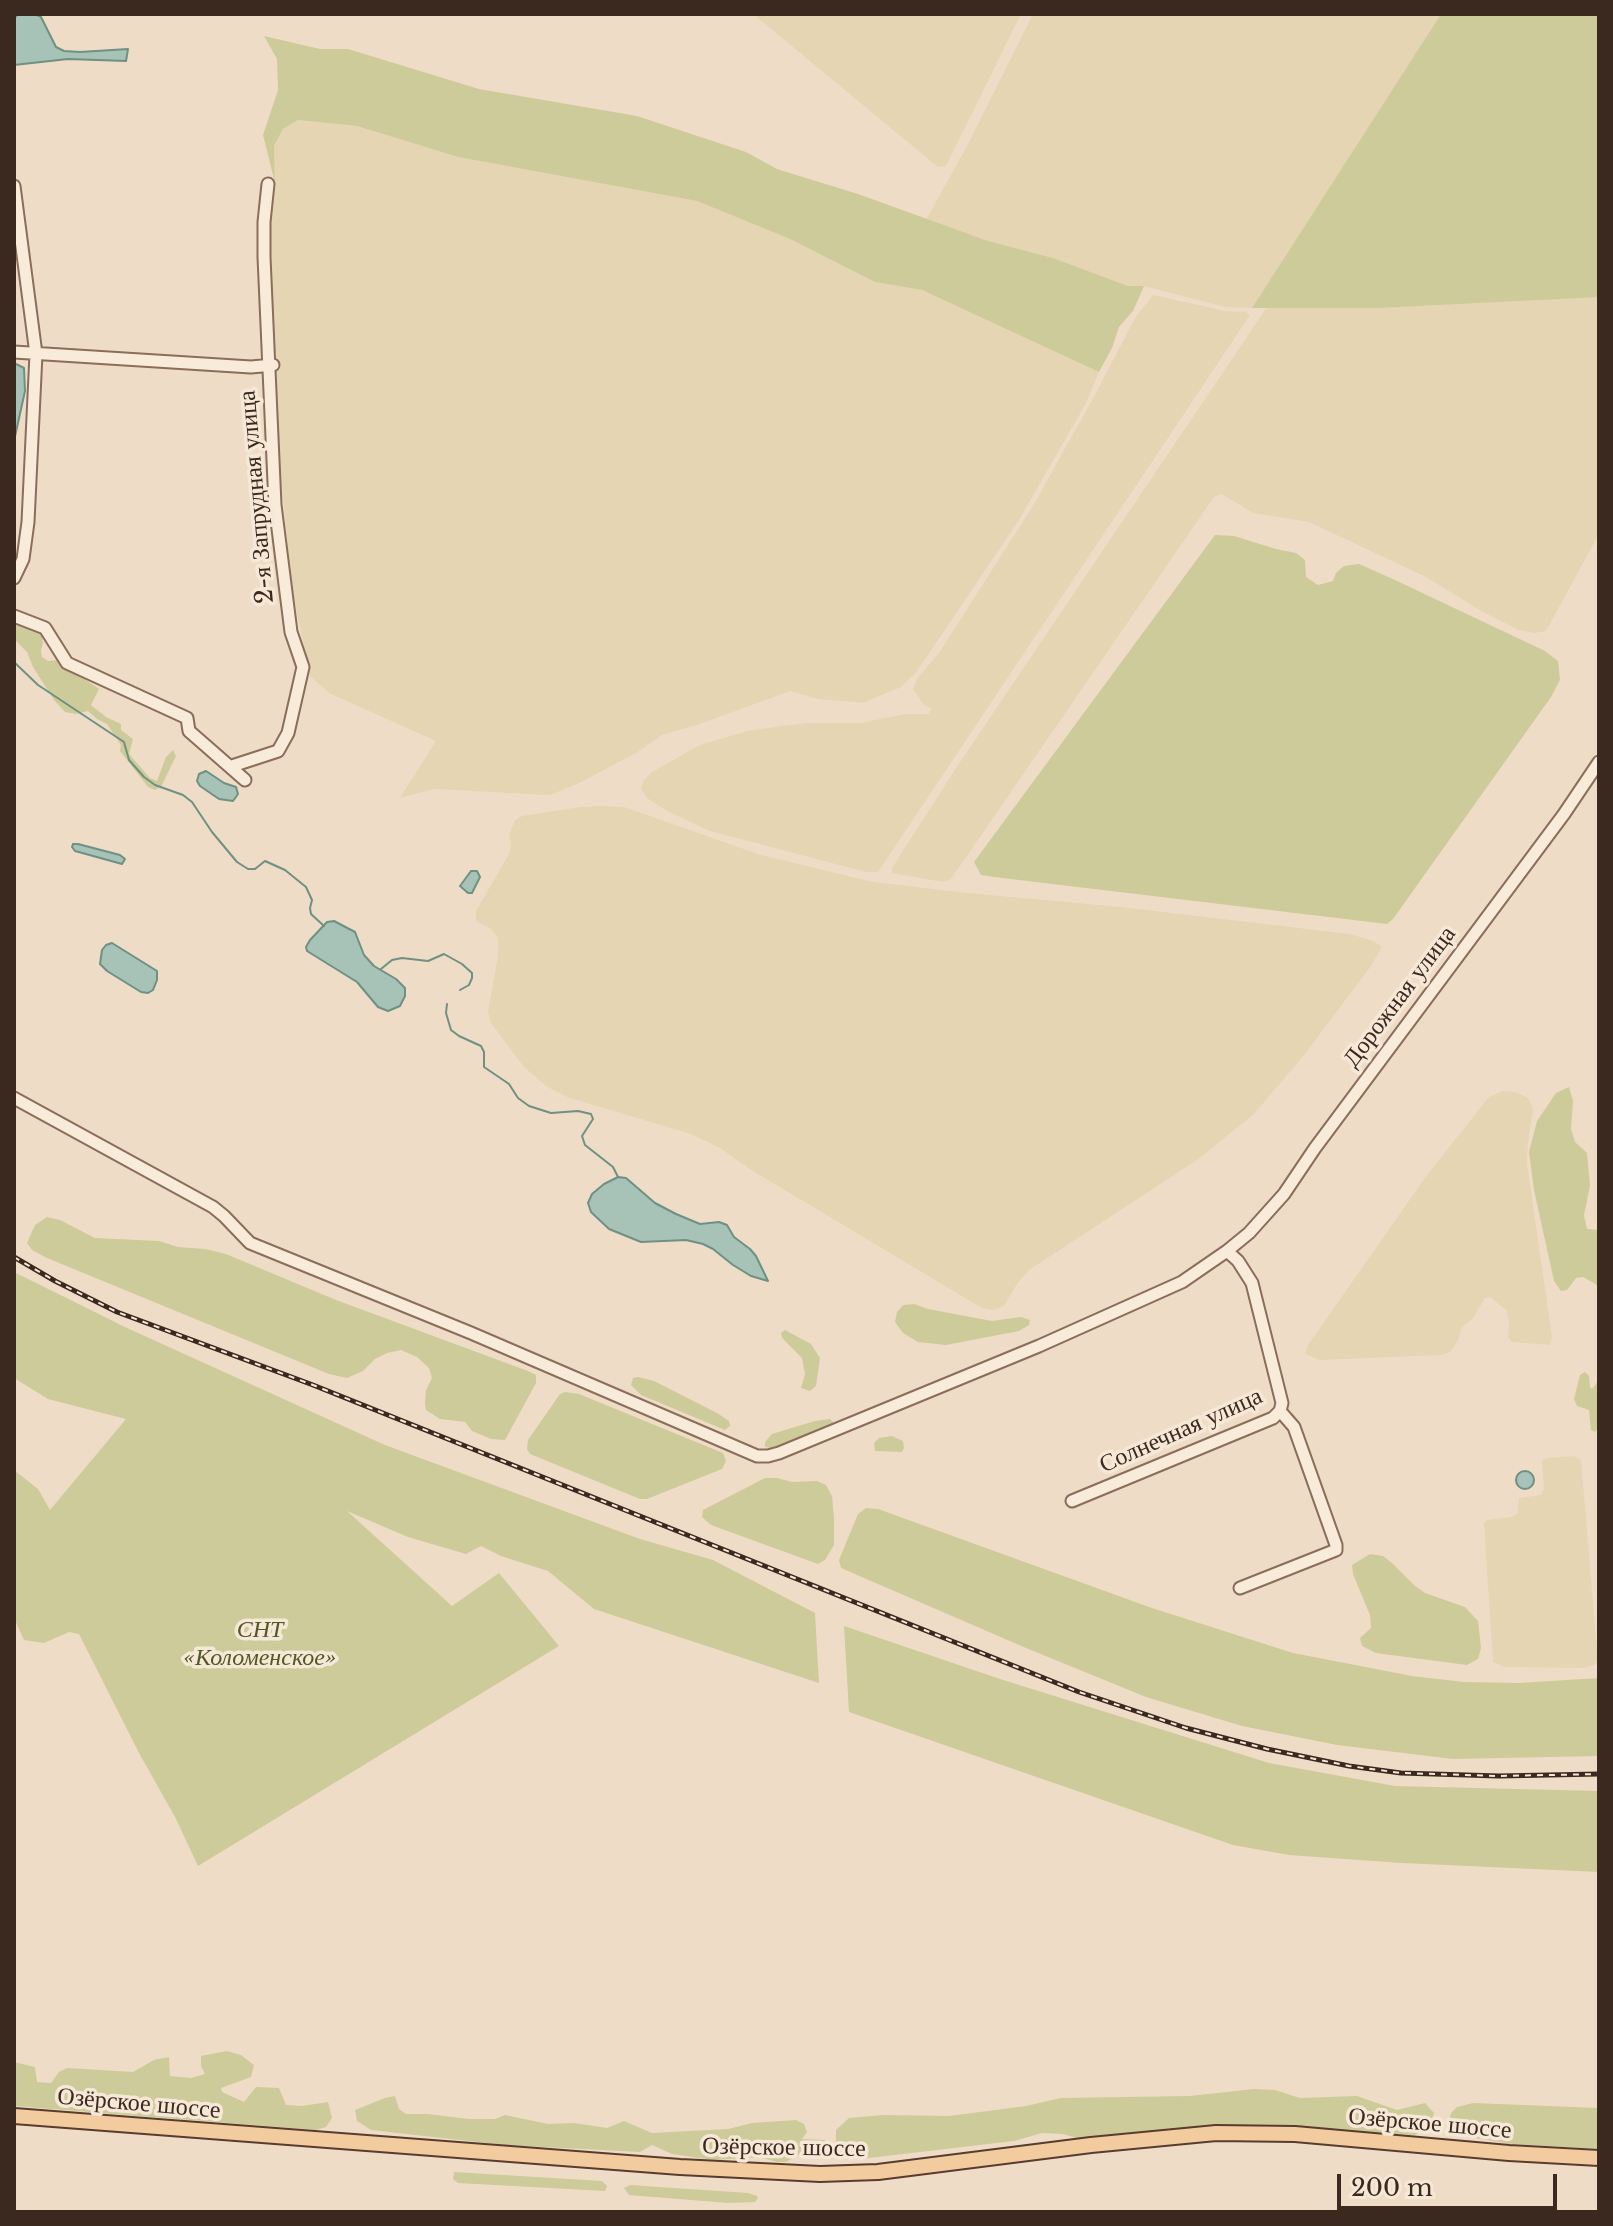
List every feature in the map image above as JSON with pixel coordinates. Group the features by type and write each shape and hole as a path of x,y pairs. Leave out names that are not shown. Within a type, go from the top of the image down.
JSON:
{"main road":[{"name":"Озёрское шоссе","path":"14,2116 680,2167 820,2174 878,2172 1091,2145 1216,2133 1295,2134 1599,2158"}],"street":[{"name":"2-я Запрудная улица","path":"232,766 278,751 288,733 303,667 291,632 275,505 264,257 268,184"},
{"path":"14,186 36,354 28,522 23,559 14,578"},
{"path":"14,352 271,366"},
{"path":"14,616 45,628 67,663 187,718 189,731 245,780"},
{"name":"Дорожная улица","path":"14,1098 213,1207 250,1243 471,1333 757,1456 768,1456 1039,1346 1182,1282 1249,1233 1284,1194 1599,762"},
{"name":"Солнечная улица","path":"1072,1501 1273,1418 1280,1411 1282,1403 1252,1283 1238,1261 1227,1251"},
{"path":"1240,1588 1336,1550 1294,1427 1280,1411"}],"shaded area":[{"path":"18,14 41,17 56,47 64,51 128,49 126,61 68,59 14,65 14,19"},
{"path":"753,14 1021,14 946,166 938,167"},
{"path":"1033,14 1441,14 1252,308 1225,307 1144,286 1128,286 1053,258 926,220"},
{"path":"1599,14 1599,534 1546,631 1534,633 1519,630 1426,577 1309,522 1253,513 1222,494 1214,497 951,879 943,882 892,873 892,868 956,768 1352,176"},
{"path":"298,120 357,126 458,157 697,201 790,239 875,282 922,290 1099,372 1085,405 1019,520 915,674 901,687 863,703 818,699 790,691 662,735 636,753 550,795 434,789 400,798 436,741 329,693 310,676 293,594 275,425 268,247 275,183 274,146 283,129"},
{"path":"1153,295 1250,315 878,872 866,872 710,831 647,798 641,788 652,772 700,745 747,731 782,726 861,723 905,714 928,714 932,709 923,704 913,689 917,679 941,650 1034,504 1135,318"},
{"path":"14,363 24,368 25,391 14,441"},
{"path":"206,771 236,787 238,794 233,801 219,799 200,786 197,781 199,774"},
{"path":"603,806 624,807 761,855 873,882 1350,934 1382,947 1304,1055 1254,1114 1197,1160 1029,1270 1004,1306 993,1310 982,1308 748,1168 720,1148 691,1134 567,1097 546,1086 524,1067 491,1023 488,1011 498,956 498,938 491,929 476,921 476,911 510,852 509,835 515,820 522,816"},
{"path":"73,844 120,855 125,859 122,864 75,851"},
{"path":"471,871 477,871 480,877 472,893 468,893 460,886"},
{"path":"334,921 355,932 364,955 405,988 400,1006 388,1011 378,1007 357,982 307,951 310,940 327,922"},
{"path":"112,943 157,971 153,990 141,992 100,964 102,950"},
{"path":"1503,1091 1528,1098 1533,1109 1527,1164 1552,1337 1550,1345 1512,1342 1508,1337 1506,1310 1490,1297 1485,1298 1473,1318 1462,1327 1451,1351 1442,1355 1320,1360 1305,1354 1308,1345 1427,1175 1489,1097"},
{"path":"618,1177 626,1178 655,1203 676,1214 700,1224 719,1222 727,1225 734,1237 756,1256 768,1281 751,1276 703,1244 686,1240 641,1242 609,1229 591,1212 588,1203 592,1194"},
{"path":"1574,1456 1581,1460 1598,1661 1582,1668 1505,1667 1493,1662 1484,1523 1518,1513 1519,1498 1541,1495 1544,1489 1542,1461 1546,1458"},
{"path":"1525,1471 1534,1480 1525,1489 1516,1480"}],"green space":[{"path":"1441,14 1599,14 1599,297 1378,308 1252,308"},
{"path":"264,36 320,49 348,49 479,89 637,116 746,152 777,169 858,194 985,240 1053,258 1128,286 1144,286 1133,311 1119,327 1099,372 922,290 875,282 790,239 697,201 458,157 357,126 298,120 283,129 274,146 275,183 263,135 278,90 277,59"},
{"path":"1215,535 1234,536 1296,553 1305,560 1306,577 1318,585 1333,581 1344,566 1359,564 1545,651 1558,661 1560,680 1551,697 1387,924 994,877 981,875 974,862"},
{"path":"14,620 41,630 42,657 48,661 57,660 99,689 91,705 121,724 121,730 133,739 129,754 150,778 157,781 166,757 173,750 176,756 161,787 155,790 148,787 120,751 121,745 107,724 88,711 76,714 65,712 54,700 27,652 14,639"},
{"path":"1569,1087 1573,1101 1571,1129 1575,1142 1587,1153 1590,1186 1584,1215 1587,1229 1599,1230 1599,1286 1583,1277 1576,1278 1567,1290 1561,1291 1554,1281 1529,1152 1537,1121 1556,1093"},
{"path":"47,1217 60,1220 95,1238 159,1241 226,1254 336,1300 528,1371 536,1375 536,1383 505,1440 491,1439 472,1431 465,1422 440,1419 426,1410 426,1390 432,1378 429,1368 417,1357 401,1350 375,1359 363,1371 347,1378 329,1374 32,1250 27,1243 35,1225"},
{"name":"СНТ «Коломенское»","path":"14,1272 127,1328 385,1445 640,1539 713,1560 815,1613 819,1683 594,1609 548,1571 481,1546 466,1554 408,1537 347,1511 452,1606 499,1573 559,1646 198,1866 79,1634 69,1632 44,1643 24,1640 14,1618 14,1470 38,1489 50,1510 126,1419 48,1399 14,1378"},
{"path":"914,1304 992,1321 1021,1317 1030,1320 1029,1325 1019,1331 946,1345 918,1342 903,1333 895,1322 897,1312 903,1305"},
{"path":"785,1330 811,1344 820,1358 816,1386 810,1391 801,1388 805,1374 802,1358 782,1338 781,1333"},
{"path":"1585,1372 1592,1389 1599,1380 1599,1427 1595,1432 1591,1430 1589,1410 1577,1406 1574,1399 1580,1375"},
{"path":"633,1378 654,1381 717,1413 729,1421 730,1426 725,1430 641,1395 631,1385"},
{"path":"560,1394 579,1394 723,1453 726,1461 722,1469 647,1499 640,1499 530,1454 528,1440"},
{"path":"830,1419 833,1427 771,1448 765,1447 772,1434"},
{"path":"892,1436 903,1441 902,1452 875,1451 874,1443 879,1438"},
{"path":"765,1478 792,1482 817,1481 826,1485 832,1496 834,1545 825,1560 818,1564 711,1525 702,1517 703,1510"},
{"path":"866,1508 878,1509 1152,1608 1293,1653 1412,1676 1464,1682 1519,1683 1599,1678 1599,1756 1453,1759 1337,1745 1242,1726 1146,1697 841,1568 839,1560 858,1514"},
{"path":"1370,1554 1383,1556 1425,1593 1465,1607 1478,1621 1481,1648 1478,1659 1467,1665 1376,1653 1362,1646 1360,1638 1371,1628 1370,1615 1352,1565"},
{"path":"844,1626 1000,1679 1269,1763 1395,1786 1599,1791 1599,1872 1289,1855 1233,1845 849,1712"},
{"path":"227,2051 241,2055 254,2065 251,2077 221,2088 222,2092 244,2102 256,2087 279,2088 286,2105 328,2102 332,2118 326,2127 316,2130 14,2106 14,2062 35,2067 37,2082 51,2083 59,2072 67,2068 133,2072 154,2060 169,2057 170,2076 191,2078 205,2074 201,2056"},
{"path":"1254,2089 1275,2090 1300,2098 1357,2096 1397,2110 1425,2103 1434,2113 1431,2124 1415,2135 1270,2126 1199,2126 1080,2139 1042,2133 1014,2141 860,2159 838,2154 836,2149 836,2130 849,2118 949,2116 1061,2098 1190,2096"},
{"path":"395,2096 399,2109 406,2114 469,2119 495,2119 505,2115 548,2124 574,2123 607,2128 624,2121 652,2133 728,2129 752,2123 796,2120 804,2124 807,2132 802,2139 825,2140 825,2144 814,2146 786,2162 760,2157 713,2160 672,2154 652,2145 640,2152 504,2145 371,2130 357,2121 355,2110"},
{"path":"1473,2103 1599,2108 1599,2149 1512,2144 1456,2135 1449,2123 1451,2113 1457,2107"},
{"path":"454,2172 602,2181 607,2186 605,2191 458,2183 453,2179"},
{"path":"630,2185 748,2193 758,2198 755,2202 728,2203 629,2195 624,2188"}],"waterway":[{"path":"14,662 38,685 124,742 129,760 144,777 192,802 237,862 248,869 255,869 265,861 285,870 306,887 312,900 311,914 324,926"},
{"path":"381,969 392,960 428,961 444,954 472,973 469,985 460,990"},
{"path":"447,1004 451,1030 481,1046 484,1067 509,1084 518,1098 529,1106 551,1113 578,1111 591,1114 593,1119 582,1136 585,1145 613,1167 618,1177"}],"railway":[{"path":"14,1257 117,1312 313,1385 1079,1692 1186,1728 1267,1749 1401,1773 1499,1776 1599,1774"}]}
